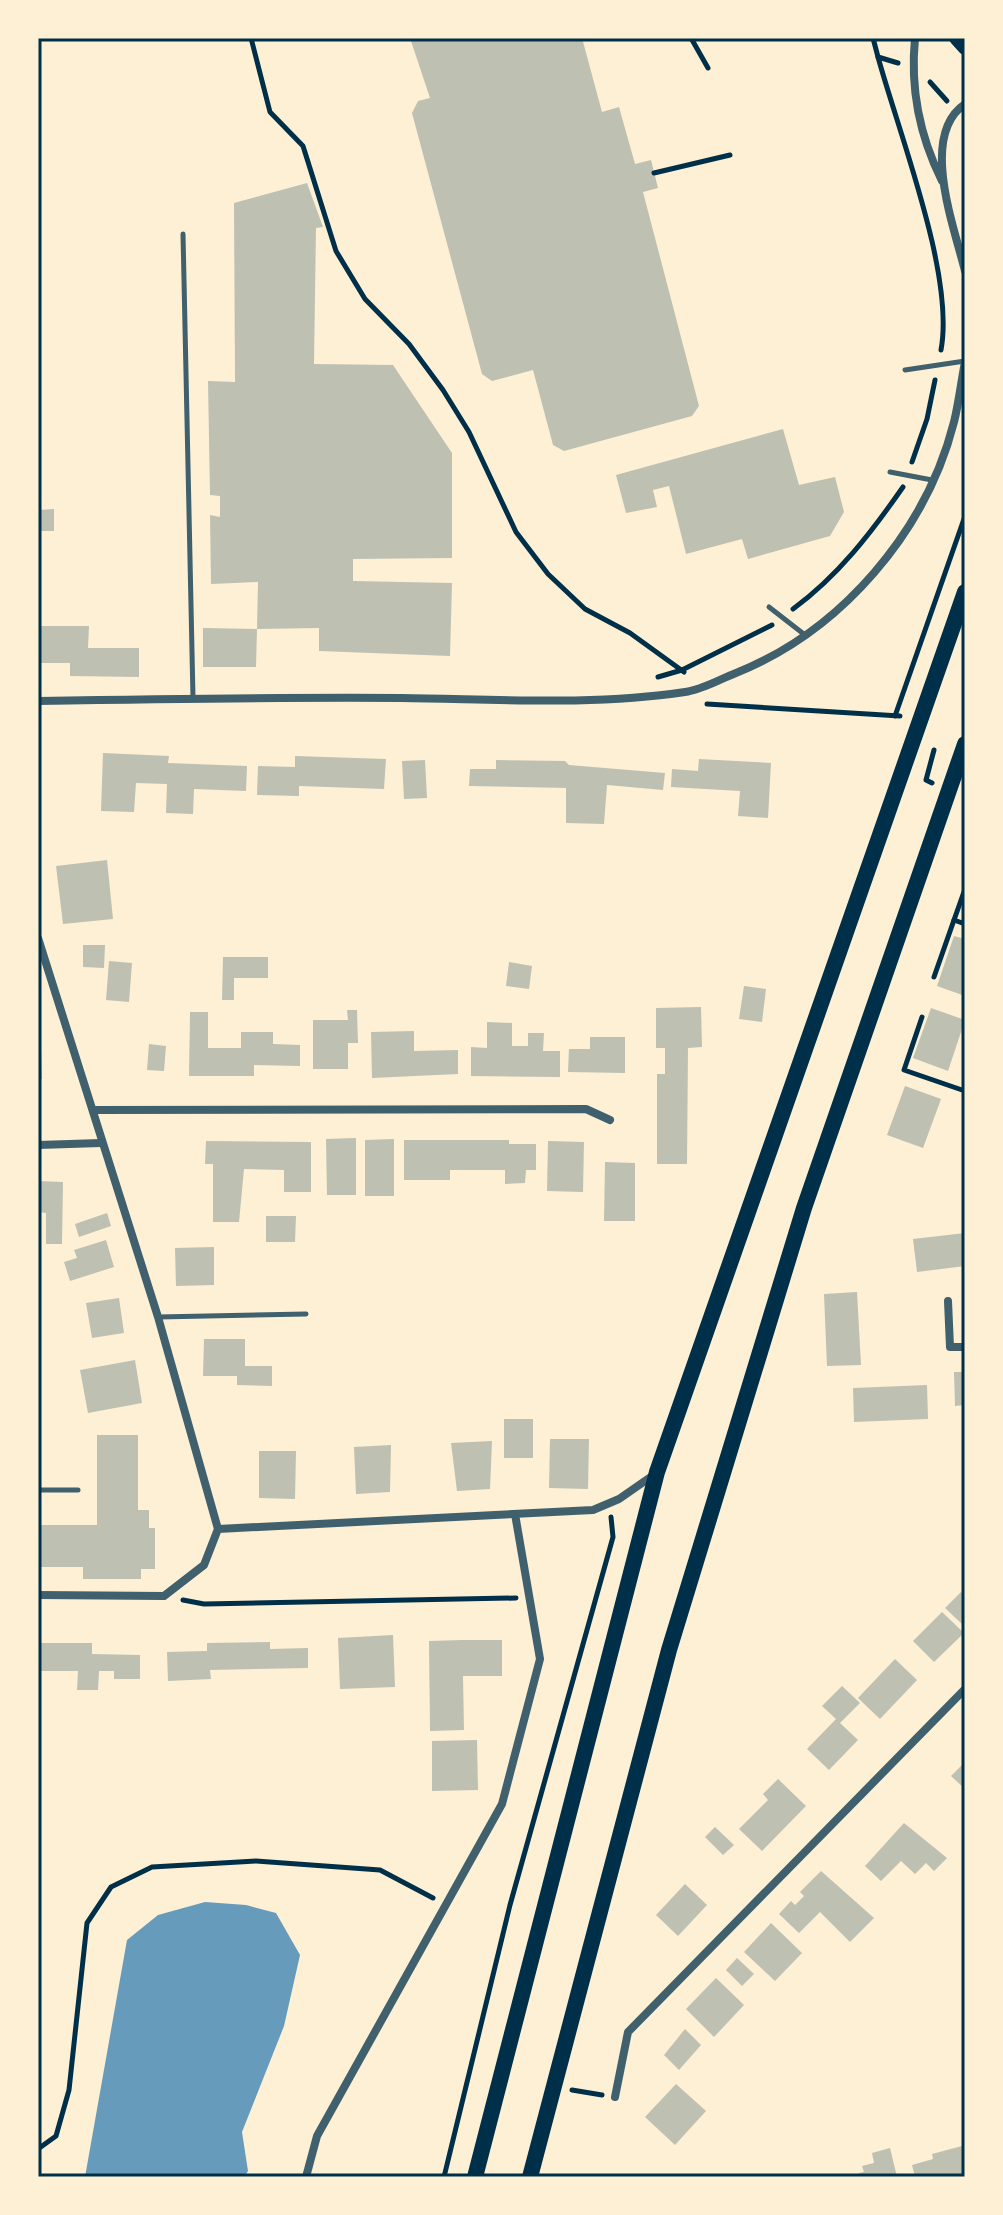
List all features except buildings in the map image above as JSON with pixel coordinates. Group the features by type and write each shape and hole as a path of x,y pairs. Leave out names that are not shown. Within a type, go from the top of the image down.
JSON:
{"main road":[{"path":"956,38 965,48"},
{"path":"475,2177 657,1472 752,1210 965,592"},
{"path":"530,2177 669,1650 799,1223 965,744"}],"street":[{"path":"915,38 912,66 917,111 927,152 946,189"},
{"path":"965,104 955,111 944,128 941,148 946,189 965,271"},
{"path":"38,701 193,698 606,700 689,692 774,657 832,614 872,575 907,530 933,481 954,422 965,362"},
{"path":"38,938 158,1317 218,1529 204,1565 164,1596 38,1595"},
{"path":"93,1110 586,1109 610,1120"},
{"path":"38,1145 101,1143"},
{"path":"948,1301 950,1347 965,1347"},
{"path":"218,1529 593,1510 608,1505 657,1472"},
{"path":"306,2177 317,2136 502,1804 540,1659 515,1514"},
{"path":"615,2097 628,2032 965,1689"}],"lane":[{"path":"183,234 193,698"},
{"path":"905,370 965,362"},
{"path":"890,472 933,481"},
{"path":"769,607 805,635"},
{"path":"158,1317 306,1314"},
{"path":"38,1490 78,1490"}],"path":[{"path":"251,38 270,112 303,146 336,251 365,299 409,344 443,390 469,432 516,532 548,574 585,609 630,633 682,670 699,687"},
{"path":"691,38 708,68"},
{"path":"652,679 682,670 765,630 820,589 866,540 903,487 927,419 944,334 934,248 873,38"},
{"path":"878,57 912,66 955,111"},
{"path":"654,173 730,155"},
{"path":"895,716 965,516"},
{"path":"689,692 694,703 920,719"},
{"path":"937,740 926,780 948,792"},
{"path":"934,977 965,889"},
{"path":"954,920 965,924"},
{"path":"922,1017 904,1070 965,1091"},
{"path":"444,2177 510,1905 613,1537 608,1505"},
{"path":"164,1596 204,1604 529,1597"},
{"path":"38,2149 56,2136 69,2090 87,1923 111,1887 152,1867 256,1861 380,1870 446,1904"},
{"path":"552,2086 615,2097"}],"water":[{"path":"205,1902 246,1905 276,1913 300,1955 284,2026 242,2132 248,2171 244,2177 85,2177 127,1940 158,1915"}]}
